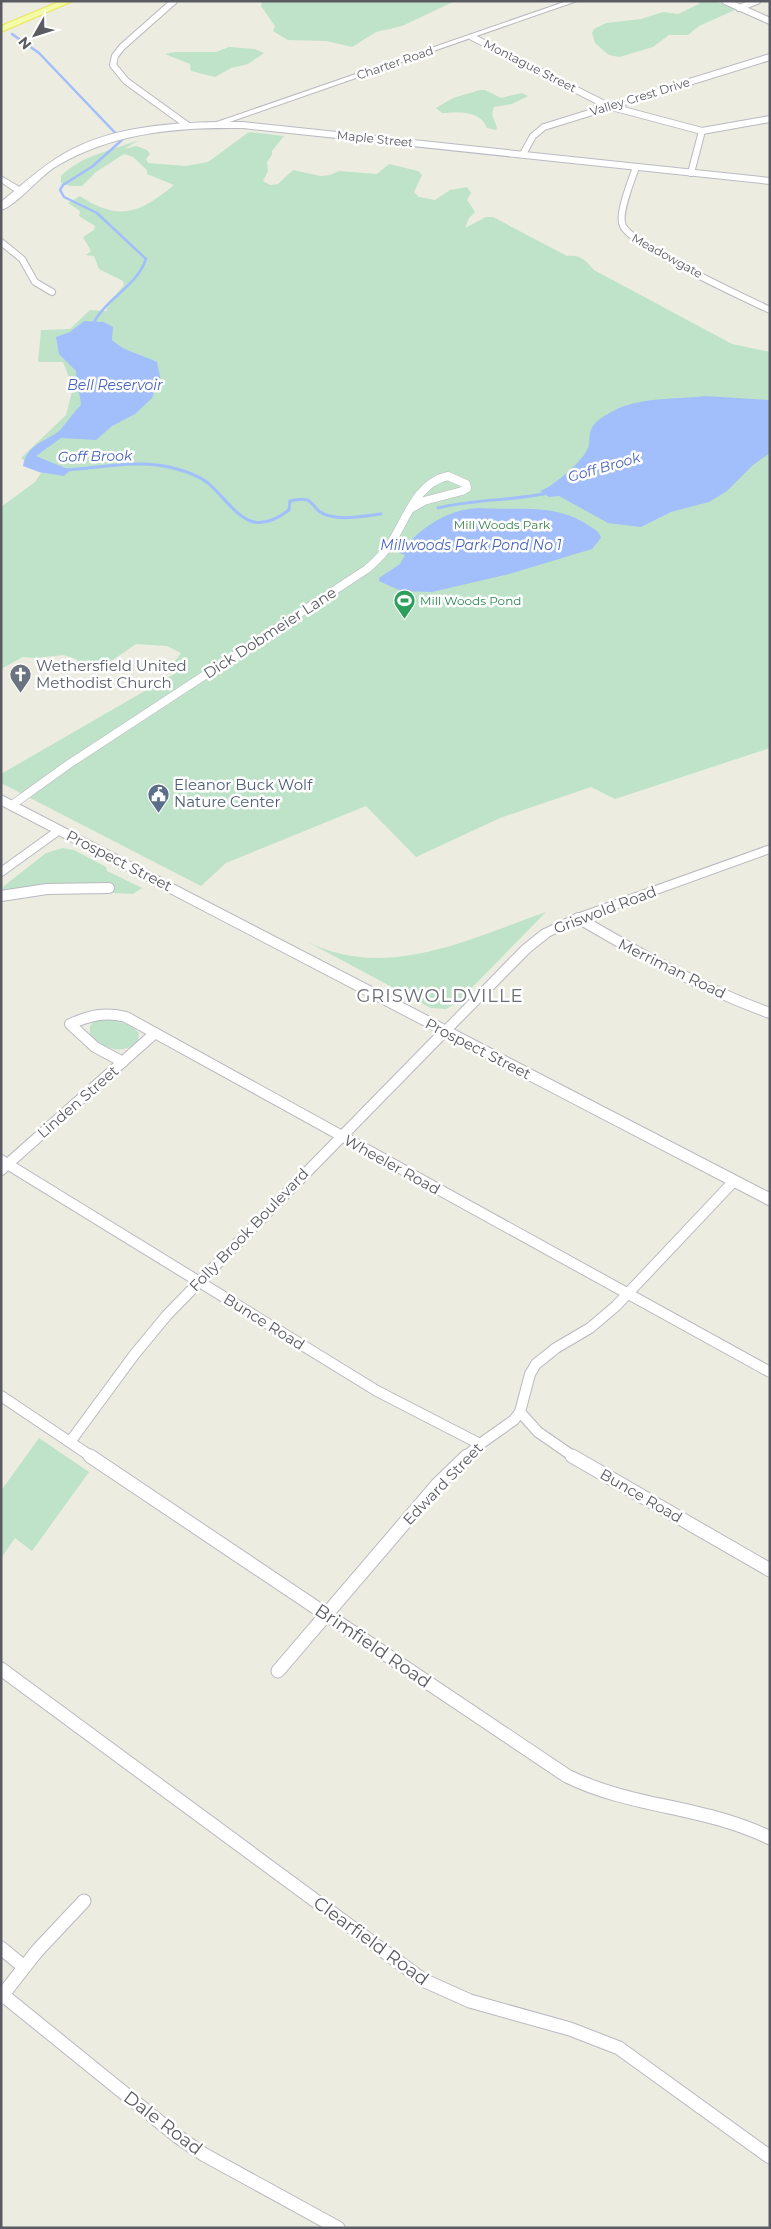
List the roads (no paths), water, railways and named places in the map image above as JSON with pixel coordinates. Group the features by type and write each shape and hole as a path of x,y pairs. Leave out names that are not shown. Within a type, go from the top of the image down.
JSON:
{"main road":[{"path":"1,29 69,1"},
{"name":"Maple Street","path":"1,207 65,157 82,148 118,136 187,125 216,124 523,154 770,182"},
{"name":"Prospect Street","path":"6,802 770,1200"}],"street":[{"path":"174,1 122,47 115,56 113,65 126,81 187,125"},
{"name":"Charter Road","path":"216,124 574,1"},
{"path":"725,1 770,22"},
{"path":"739,8 757,1"},
{"name":"Montague Street","path":"472,37 608,106 702,131"},
{"name":"Valley Crest Drive","path":"523,154 533,136 544,127 770,57"},
{"path":"691,173 702,131 770,118"},
{"name":"Meadowgate","path":"636,166 622,213 623,228 628,234 649,248 770,310"},
{"path":"1,178 20,191"},
{"path":"1,242 20,253 29,265 35,282 52,292"},
{"name":"Dick Dobmeier Lane","path":"6,802 69,764 367,569 387,548 410,509 430,484 441,476 448,476 466,484 467,488 462,491 434,497 410,509"},
{"path":"1,873 58,830"},
{"name":"Griswold Road","path":"445,1032 533,943 546,933 578,918 770,849"},
{"path":"1,896 47,889 109,888"},
{"name":"Merriman Road","path":"578,918 618,942 737,1001 770,1013"},
{"name":"Wheeler Road","path":"123,1062 87,1041 70,1024 95,1013 106,1012 126,1017 340,1137 770,1372"},
{"name":"Folly Brook Boulevard","path":"70,1442 134,1355 198,1282 445,1032"},
{"name":"Linden Street","path":"4,1165 155,1033"},
{"name":"Bunce Road","path":"4,1165 384,1395 480,1444"},
{"path":"520,1412 530,1374 536,1364 556,1348 590,1328 627,1294 734,1181"},
{"name":"Brimfield Road","path":"1,1396 546,1764 580,1783 632,1800 713,1815 736,1822 770,1838"},
{"name":"Bunce Road","path":"520,1412 538,1432 567,1453 770,1570"},
{"name":"Edward Street","path":"278,1671 428,1496 480,1444 514,1420 520,1412"},
{"name":"Clearfield Road","path":"1,1669 423,1980 447,1993 480,2006 573,2029 603,2040 645,2065 770,2157"},
{"path":"2,1996 24,1967 84,1901"},
{"path":"1,1948 24,1967"},
{"name":"Dale Road","path":"2,1996 177,2136 203,2154 338,2228"}],"water":[{"name":"Bell Reservoir","path":"84,321 104,322 113,327 112,340 128,350 157,362 160,377 152,398 135,414 112,426 96,440 61,438 36,456 70,470 64,476 39,472 23,466 25,458 34,447 61,429 81,405 76,371 59,354 56,337 70,332"},
{"path":"705,396 770,400 770,453 753,465 727,491 709,502 671,512 641,527 608,523 559,496 549,497 540,491 560,479 580,460 588,448 590,433 593,427 605,416 619,408 642,401"},
{"name":"Millwoods Park Pond No 1","path":"478,508 535,509 562,513 588,525 598,532 601,538 592,549 509,574 432,592 401,591 379,581 379,578 400,564 405,555 399,553 424,529 454,512"}],"waterway":[{"name":"Goff Brook","path":"12,34 39,53 122,140 93,166 63,185 60,190 64,197 97,213 146,259 135,278 104,308 92,326"},
{"name":"Goff Brook","path":"66,470 133,464 160,465 178,469 204,480 235,511 253,522 275,519 289,510 290,501 299,499 310,501 318,511 330,516 342,518 381,514"},
{"name":"Goff Brook","path":"438,508 548,493"}],"place":[{"name":"Mill Woods Pond","path":"404,620"},
{"name":"Wethersfield United Methodist Church","path":"20,694"},
{"name":"Eleanor Buck Wolf Nature Center","path":"158,813"}],"district":[{"name":"GRISWOLDVILLE","path":"440,996"}],"park label":[{"name":"Mill Woods Park","path":"502,525"}]}
